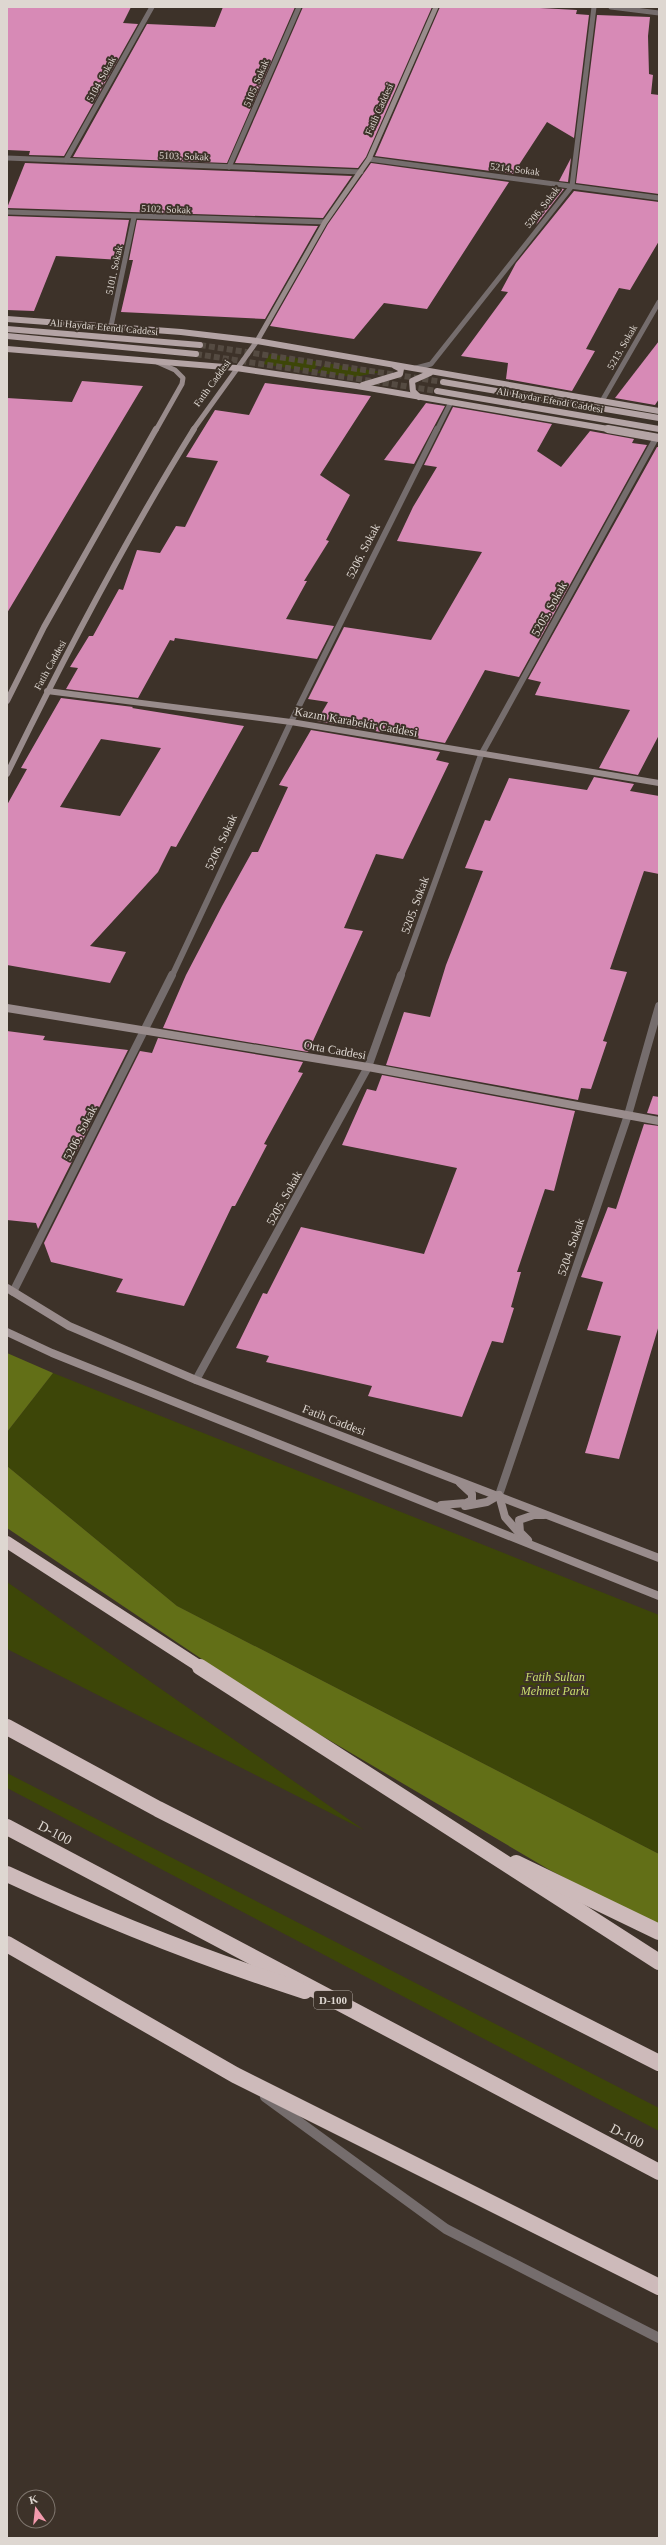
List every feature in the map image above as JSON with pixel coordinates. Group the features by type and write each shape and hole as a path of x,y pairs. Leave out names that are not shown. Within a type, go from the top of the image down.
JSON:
{"highway":[{"path":"7,1542 659,1962"},
{"path":"7,1727 158,1809 659,2063"},
{"name":"D-100","path":"7,1827 659,2172"},
{"path":"465,1838 659,1932"},
{"path":"7,1874 114,1923 214,1962 337,2002"},
{"path":"7,1944 235,2075 659,2287"}],"main road":[{"path":"7,319 111,326 257,341 659,411"},
{"name":"Ali Haydar Efendi Caddesi","path":"7,329 200,345"},
{"name":"Ali Haydar Efendi Caddesi","path":"7,336 196,354"},
{"path":"7,349 149,359 236,368 420,396 658,438"},
{"path":"393,365 402,371"},
{"path":"357,386 395,376 402,371 414,368"},
{"path":"420,396 413,391 412,382 420,376 434,372"},
{"name":"Ali Haydar Efendi Caddesi","path":"443,382 659,418"},
{"name":"Ali Haydar Efendi Caddesi","path":"437,391 659,429"}],"street":[{"name":"5104. Sokak","path":"66,160 152,7"},
{"name":"5105. Sokak","path":"229,167 299,7"},
{"name":"Fatih Caddesi","path":"7,774 9,766 48,691 169,469 200,418 257,341 325,222 369,159 436,7"},
{"name":"5206. Sokak","path":"414,368 431,364 572,186 594,7"},
{"path":"611,7 659,13"},
{"name":"5103. Sokak","path":"7,158 360,172"},
{"name":"5214. Sokak","path":"369,159 659,198"},
{"name":"5102. Sokak","path":"7,212 325,222"},
{"name":"5101. Sokak","path":"111,326 134,217"},
{"name":"5213. Sokak","path":"602,401 659,302"},
{"path":"7,701 44,627 182,384 183,378 175,370 149,359"},
{"name":"5206. Sokak","path":"10,1290 146,1030 291,722 451,402"},
{"name":"5205. Sokak","path":"196,1380 368,1067 481,755 658,438"},
{"name":"Kazım Karabekir Caddesi","path":"48,691 291,722 481,755 659,783"},
{"name":"5204. Sokak","path":"500,1495 628,1115 659,1006"},
{"name":"Orta Caddesi","path":"7,1008 368,1067 659,1121"},
{"name":"Fatih Caddesi","path":"10,1290 69,1326 196,1380 500,1495 659,1558"},
{"path":"7,1332 52,1353 659,1596"},
{"path":"434,1505 456,1505 472,1500 472,1494 452,1477"},
{"path":"434,1505 456,1507 480,1504 500,1495 500,1504 505,1515 517,1532 536,1546"},
{"path":"526,1539 520,1532 519,1520 534,1515 559,1519"},
{"path":"235,2075 446,2229 659,2338"}],"green space":[{"path":"270,354 320,362 312,372 263,364"},
{"path":"326,363 381,372 354,377 317,373"},
{"path":"7,1353 53,1373 7,1432"},
{"name":"Fatih Sultan Mehmet Parkı","path":"53,1373 659,1615 659,1854 177,1606 7,1466 7,1432"},
{"path":"7,1466 177,1606 659,1854 659,1928 548,1869 273,1707 7,1528"},
{"path":"7,1582 364,1830 7,1649"},
{"path":"7,1773 659,2108 659,2131 7,1788"}],"building":[{"path":"7,7 131,7 123,23 138,24 64,156 29,155 30,151 7,150"},
{"path":"223,7 295,7 227,163 73,157 147,24 215,27"},
{"path":"303,7 432,7 366,157 358,168 235,163"},
{"path":"440,7 521,7 577,10 576,14 589,15 574,138 547,122 513,174 375,156"},
{"path":"597,15 650,17 648,36 649,74 653,75 651,94 659,95 659,194 576,183"},
{"path":"571,158 568,182 559,181"},
{"path":"25,163 352,176 323,218 7,208"},
{"path":"371,163 509,182 427,309 384,303 354,339 270,326 328,224"},
{"path":"555,188 564,189 536,225"},
{"path":"574,191 659,202 659,241 630,290 619,288 586,349 595,351 572,391 506,379 508,363 461,356 508,292 501,291 516,263"},
{"path":"7,216 129,220 121,260 56,256 34,311 7,310"},
{"path":"137,220 318,226 265,319 121,312 133,260 129,260"},
{"path":"659,341 659,399 655,405 615,398"},
{"path":"82,381 143,386 7,613 7,398 72,402"},
{"path":"265,383 371,396 320,475 350,495 326,540 329,541 304,581 307,581 286,619 334,626 317,659 175,638 174,641 170,640 138,698 66,689 78,668 70,667 89,636 93,636 119,589 123,590 137,550 160,553 176,526 185,527 218,461 186,457 215,410 249,415"},
{"path":"426,403 445,406 414,464 384,460"},
{"path":"453,407 552,424 537,451 561,467 590,431 634,439 632,443 647,445 519,677 485,670 445,743 317,721 328,702 308,699 344,627 431,640 482,552 397,541 413,507 437,467 424,465"},
{"path":"657,447 659,447 659,735 638,775 599,768 630,710 535,695 541,682 528,679"},
{"path":"61,698 133,707 132,708 244,726 176,847 171,846 158,872 90,946 126,952 110,983 7,965 7,805 27,769 21,768","holes":["101,739 161,748 120,816 60,807"]},
{"path":"311,730 440,752 436,760 449,763 403,859 376,854 344,928 363,931 308,1052 163,1028 186,975 222,906 252,852 258,852 288,787 279,785"},
{"path":"594,777 634,784 630,791 659,796 659,874 644,871 610,969 627,972 603,1041 607,1042 591,1089 581,1088 578,1100 386,1065 404,1012 430,1017 446,965 483,871 465,868 485,820 490,821 509,778 587,790"},
{"path":"7,1031 45,1036 43,1040 128,1050 38,1229 36,1223 7,1220"},
{"path":"158,1038 303,1062 298,1072 303,1073 264,1144 267,1145 235,1206 232,1206 184,1306 116,1292 123,1279 51,1262 44,1243 140,1051 152,1053"},
{"path":"382,1075 575,1111 554,1191 545,1189 517,1272 521,1272 511,1307 514,1308 503,1343 492,1341 462,1417 368,1396 372,1386 266,1362 269,1356 236,1348 263,1293 267,1294 301,1227 424,1254 457,1168 342,1145 367,1089 376,1091"},
{"path":"653,1096 659,1097 659,1115 647,1113"},
{"path":"644,1124 659,1126 659,1325 619,1459 585,1453 621,1336 587,1330 603,1282 581,1277 608,1207 616,1209"}],"tunnel":[{"path":"200,345 443,382"},
{"path":"196,354 437,391"}]}
